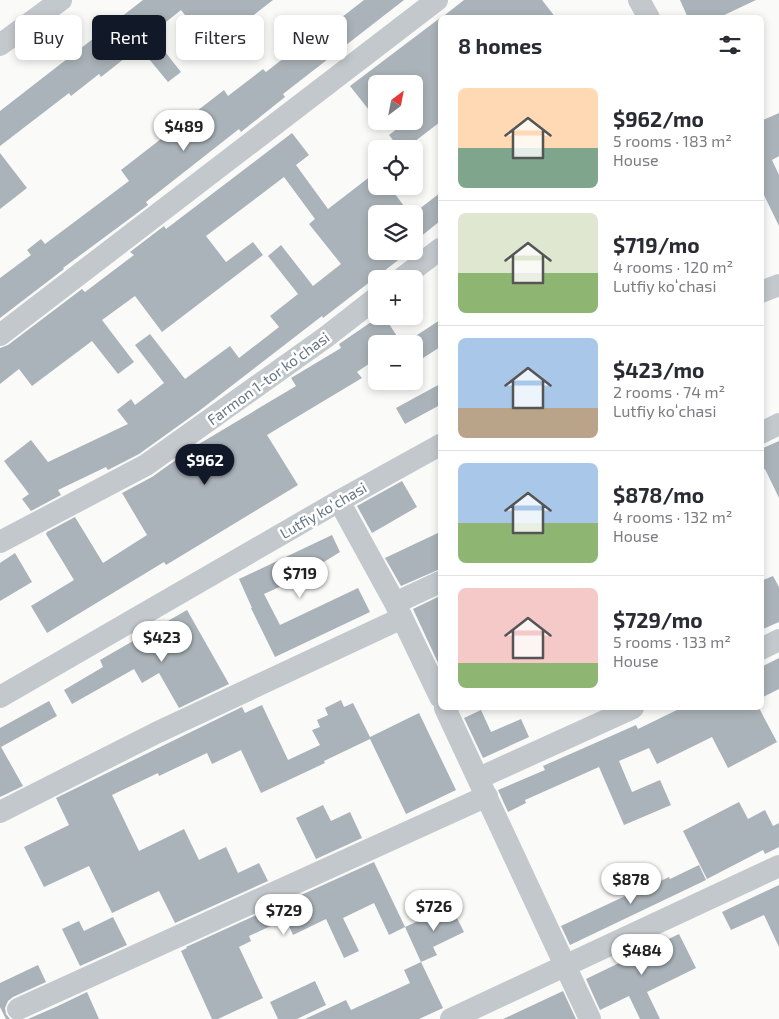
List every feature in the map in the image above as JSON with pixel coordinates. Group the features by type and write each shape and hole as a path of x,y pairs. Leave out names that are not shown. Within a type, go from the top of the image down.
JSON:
{"street":[{"path":"0,45 61,0"},
{"path":"0,335 437,0"},
{"path":"639,0 647,15"},
{"path":"413,270 438,251"},
{"path":"764,291 779,285"},
{"name":"Farmon 1-tor koʻchasi","path":"0,542 146,464 326,337 368,304"},
{"path":"764,431 779,424"},
{"name":"Lutfiy koʻchasi","path":"0,697 339,500 438,446"},
{"path":"339,500 399,611 438,693"},
{"path":"0,812 399,611 438,583"},
{"path":"764,648 779,640"},
{"path":"446,710 590,1019"},
{"path":"18,1009 483,787 629,710"},
{"path":"452,1019 779,866"}],"building":[{"path":"143,0 273,0 254,15 185,15 181,10 166,22 166,15 124,15"},
{"path":"364,0 404,0 347,44 347,15 345,15"},
{"path":"464,0 542,0 554,15 445,15"},
{"path":"680,0 756,0 724,15 687,15"},
{"path":"438,20 438,124 417,140 393,140 389,135 395,130 423,130 423,75 368,75 368,109 350,86"},
{"path":"92,40 92,60 123,60 101,77 99,74 71,96 69,93 0,146 0,111 66,60 82,60 82,47"},
{"path":"166,53 181,72 168,82 150,60 166,60"},
{"path":"281,60 327,60 283,94 285,97 241,132 239,129 146,202 148,205 63,268 0,318 0,278 31,255 27,250 41,239 45,244 129,181 121,170 224,90 228,96 263,69 266,72"},
{"path":"779,113 779,156 772,160 779,175 779,226 764,195 764,120"},
{"path":"292,133 309,155 296,165 328,209 368,178 368,195 396,195 403,205 368,205 368,260 398,260 385,270 368,270 368,283 139,454 108,470 106,467 58,490 61,495 31,511 22,499 29,494 4,461 31,440 48,462 128,424 117,410 131,399 135,405 164,383 135,345 150,334 185,379 230,346 239,358 279,327 270,316 298,294 268,256 281,245 313,286 341,264 309,224 315,219 284,177 206,236 226,262 253,242 263,255 162,332 135,296 102,320 134,362 118,374 92,341 32,386 19,369 0,384 0,348 8,345 82,289 85,292 134,255 130,252 164,226 166,229"},
{"path":"0,153 27,188 0,209"},
{"path":"438,195 438,223 423,235 423,206"},
{"path":"438,321 438,348 423,358 423,335 417,335"},
{"path":"368,324 390,325 396,335 368,335 368,364 357,372 362,378 267,435 298,485 166,565 164,562 47,633 31,606 74,580 46,534 47,532 75,517 103,563 147,535 122,493 152,477 194,447 296,386 291,378 341,348 339,344"},
{"path":"438,385 438,406 405,424 396,408"},
{"path":"779,441 779,498 764,470 764,448"},
{"path":"402,481 417,507 372,533 357,506"},
{"path":"438,533 438,570 401,586 385,558"},
{"path":"332,535 340,552 319,565 321,568 264,594 280,625 358,588 370,612 275,657 239,579"},
{"path":"15,553 32,582 0,601 0,563"},
{"path":"773,576 779,587 779,622 764,629 764,580"},
{"path":"438,597 438,663 413,609"},
{"path":"187,610 229,684 179,708 159,673 142,683 134,669 72,704 64,690 103,667 100,660"},
{"path":"779,658 779,689 764,696 764,666"},
{"path":"341,700 344,707 353,703 370,737 419,713 456,790 406,814 370,739 324,761 325,763 261,793 241,750 212,764 207,753 159,776 158,773 112,795 139,851 184,829 199,860 226,847 238,873 259,863 268,881 175,923 159,891 112,913 89,866 44,887 24,847 69,825 56,798 242,707 245,713 262,705 288,760 320,745 312,730 320,727 317,720 328,715 325,708"},
{"path":"49,701 57,716 1,747 23,786 0,797 0,728"},
{"path":"481,710 491,732 521,719 529,737 483,758 464,718"},
{"path":"677,710 760,710 777,742 728,768 712,737 657,764 649,748 619,761 632,792 660,780 671,805 624,825 599,767 525,800 526,803 508,812 498,790 545,770 543,766 636,725 638,729"},
{"path":"739,802 748,819 765,810 773,826 779,823 779,847 765,854 763,850 707,879 683,831"},
{"path":"323,805 331,821 350,812 362,838 316,859 296,818"},
{"path":"374,862 405,927 389,935 374,903 343,918 359,951 344,958 326,919 293,935 286,919 249,936 251,941 239,947 263,998 218,1019 212,1019 181,951 186,947"},
{"path":"699,865 706,880 570,945 561,926 636,891 669,877 670,879"},
{"path":"779,885 779,947 764,915 731,930 722,912"},
{"path":"451,906 464,932 433,947 437,955 421,962 405,927"},
{"path":"113,917 127,945 80,966 62,929 79,921 84,931"},
{"path":"679,934 696,968 647,992 660,1019 640,1019 629,996 600,1010 586,979"},
{"path":"421,962 443,1008 419,1019 305,1019 346,1000 351,1010 410,983 404,970"},
{"path":"38,965 46,982 8,1001 5,1008 6,1014 10,1019 6,1019 0,1007 0,983"},
{"path":"315,981 326,1005 297,1019 278,1019 270,1002"},
{"path":"563,991 576,1019 503,1019"},
{"path":"87,992 99,1019 28,1019 58,1006"}]}
